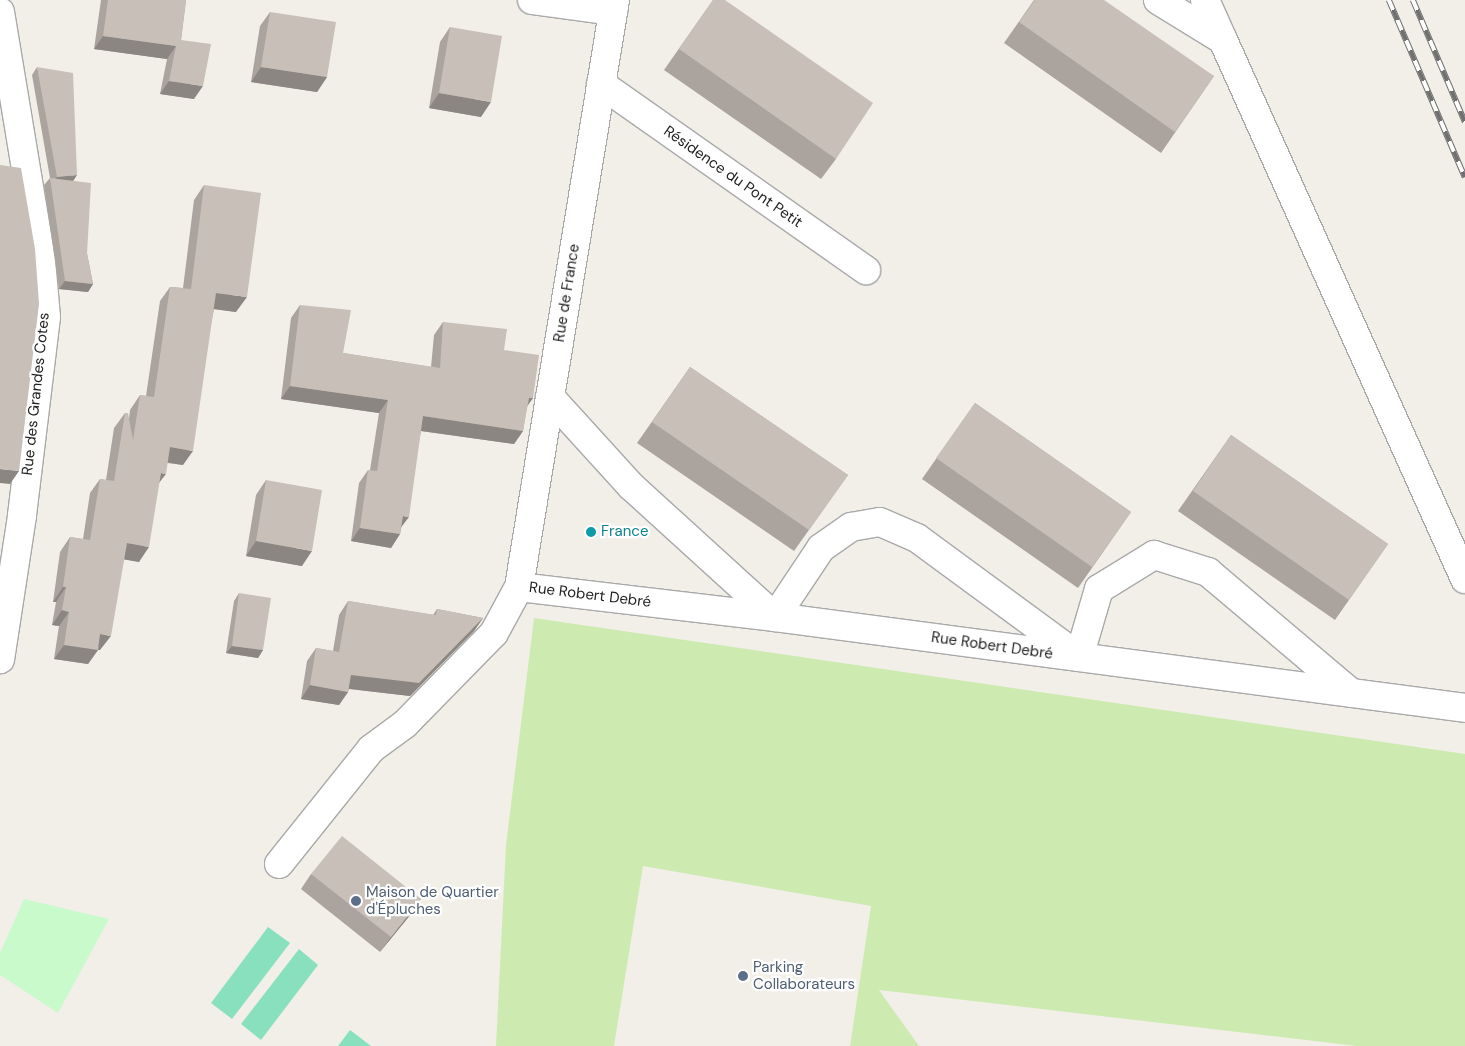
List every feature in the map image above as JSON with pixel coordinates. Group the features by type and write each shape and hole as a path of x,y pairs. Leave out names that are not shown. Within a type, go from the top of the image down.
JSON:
{"street":[{"path":"532,0 614,5"},
{"path":"1158,0 1223,40"},
{"path":"1205,0 1465,579"},
{"name":"Rue de France","path":"279,864 371,749 405,724 494,633 518,587 614,5"},
{"name":"Rue des Grandes Cotes","path":"0,12 41,260 46,316 22,516 0,659"},
{"name":"Résidence du Pont Petit","path":"601,84 866,270"},
{"path":"550,397 631,486 775,617 821,548 851,527 880,522 917,538 1079,658 1099,589 1154,555 1208,572 1350,693"},
{"name":"Rue Robert Debré","path":"518,587 775,617 1465,708"}],"green space":[{"path":"534,618 1465,754 1465,1046 1357,1046 879,990 919,1046 850,1046 871,906 643,866 614,1046 496,1046 506,845"},
{"path":"24,899 109,919 58,1013 0,975 0,953"},
{"path":"268,927 290,943 232,1019 211,1003"},
{"path":"299,949 318,965 261,1040 241,1024"},
{"path":"350,1030 371,1046 338,1046"}],"building":[{"path":"108,0 186,0 181,40 211,44 203,86 169,81 176,46 103,36"},
{"path":"713,0 725,0 873,103 836,159 679,49"},
{"path":"1035,0 1104,0 1214,76 1175,132 1019,22"},
{"path":"270,12 336,22 327,77 261,67"},
{"path":"450,27 502,36 491,102 439,93"},
{"path":"37,67 73,73 77,175 57,177"},
{"path":"0,165 21,168 35,249 39,304 19,471 0,469"},
{"path":"50,178 91,183 87,254 93,284 65,281"},
{"path":"204,185 261,193 247,297 216,293 193,451 170,447 166,474 161,473 149,547 127,543 111,636 100,634 98,650 64,645 69,612 62,610 66,587 63,587 70,537 90,540 100,479 114,481 125,413 128,413 133,440 140,395 154,397 170,287 191,289"},
{"path":"300,305 351,310 343,353 440,368 443,322 507,329 504,350 539,355 533,398 529,398 523,431 423,416 409,517 403,516 400,534 360,528 368,470 377,471 388,400 290,386"},
{"path":"690,367 848,475 809,530 652,422"},
{"path":"975,403 1131,512 1092,567 936,458"},
{"path":"1231,435 1388,544 1349,600 1193,491"},
{"path":"266,480 322,490 312,551 256,541"},
{"path":"239,593 271,598 263,650 232,646"},
{"path":"348,601 436,615 437,609 483,618 419,683 351,675 348,692 310,685 316,648 339,652"},
{"name":"Maison de Quartier d'Épluches","path":"342,836 421,899 391,937 311,874"}],"railway":[{"path":"1389,0 1465,177"},
{"path":"1413,0 1465,122"}],"place":[{"name":"France","path":"591,532"},
{"name":"Maison de Quartier d'Épluches","path":"356,901"},
{"name":"Parking Collaborateurs","path":"743,976"}]}
